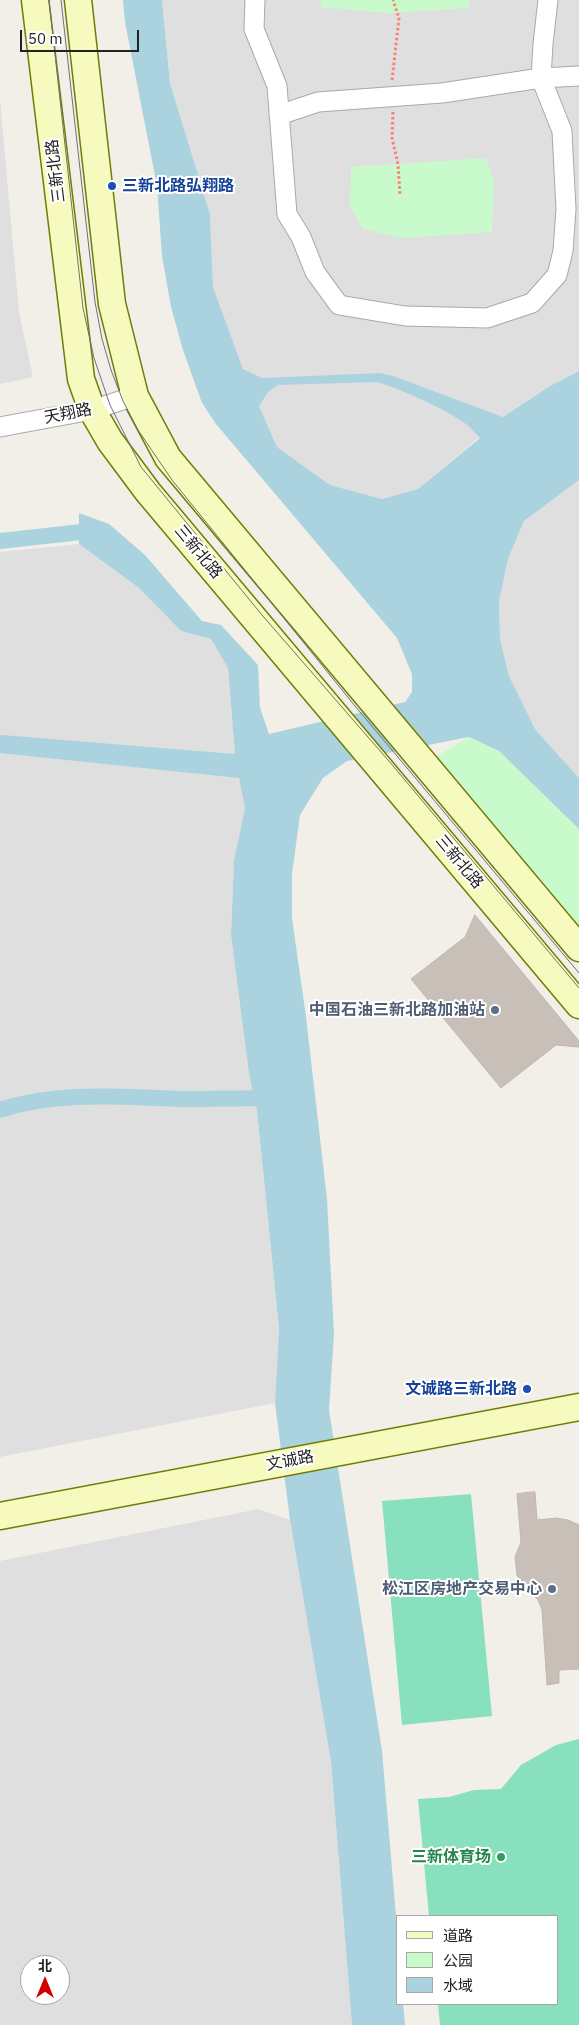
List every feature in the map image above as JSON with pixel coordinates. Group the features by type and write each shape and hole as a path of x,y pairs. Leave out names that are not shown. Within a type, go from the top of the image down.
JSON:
{"main road":[{"name":"三新北路","path":"35,0 81,379 92,410 110,441 148,492 579,1005"},
{"path":"78,0 112,304 135,396 168,458 579,948"},
{"name":"文诚路","path":"0,1516 579,1407"}],"street":[{"path":"255,0 254,30 277,86 285,178 286,214 301,237 315,272 339,304 405,316 487,318 532,303 557,275 563,251 566,209 562,131 541,78 548,0"},
{"path":"278,114 318,102 442,93 541,78 579,76"},
{"name":"天翔路","path":"0,427 92,410 135,396"}],"shaded area":[{"path":"162,0 579,0 579,371 550,386 503,417 418,489 382,499 330,485 277,447 243,369 213,287 210,214 170,83"},
{"path":"0,100 19,312 33,377 0,384"},
{"path":"579,480 579,778 535,729 509,676 500,639 499,601 508,559 524,521"},
{"path":"79,544 139,588 181,631 211,639 228,668 235,755 245,808 234,860 231,935 249,1074 257,1111 279,1328 275,1403 0,1457 0,552"},
{"path":"258,1509 290,1520 331,1762 352,2025 0,2025 0,1561"}],"green space":[{"path":"321,0 469,0 469,8 388,13 321,7"},
{"path":"486,158 494,181 492,232 402,238 363,229 350,206 351,167"},
{"path":"469,737 499,751 579,829 579,934 429,761"},
{"path":"471,1494 492,1716 402,1725 382,1501"},
{"name":"三新体育场","path":"579,1739 579,2025 440,2025 438,2005 559,2005 559,1915 429,1915 418,1799 449,1797 474,1790 501,1789 521,1765 556,1745"}],"water":[{"path":"123,0 162,0 170,83 210,214 213,287 243,369 262,378 380,373 393,376 503,417 550,386 579,371 579,480 524,521 508,559 499,601 500,639 509,676 535,729 579,778 579,829 499,751 469,737 347,761 323,778 300,815 292,874 292,918 306,1017 327,1199 334,1334 329,1410 382,1751 396,1916 396,2005 403,2005 405,2025 352,2025 331,1762 290,1520 275,1403 279,1328 257,1111 249,1074 231,935 234,860 245,808 239,778 0,753 0,735 2,735 235,754 228,668 211,639 181,631 139,588 79,544 79,513 109,524 145,555 202,621 221,625 258,665 260,708 269,734 405,702 412,692 412,674 397,638 216,424 202,403 183,350 171,307 162,256 157,186 125,22","holes":["376,382 409,394 466,424 480,438 418,489 382,499 330,485 277,447 259,406 268,392 278,385"]}],"building":[{"name":"中国石油三新北路加油站","path":"475,915 579,1041 579,1047 556,1045 501,1088 411,979 465,937"},
{"name":"松江区房地产交易中心","path":"535,1492 537,1520 556,1518 568,1520 579,1525 579,1669 559,1670 559,1683 547,1685 542,1610 538,1600 523,1585 517,1575 515,1557 521,1542 517,1494"}],"waterway":[{"path":"0,541 90,531 97,538"},
{"path":"0,1110 22,1104 66,1098 276,1098"}],"tram line":[{"path":"49,0 83,308 94,358 110,405 141,467 262,615 394,767 579,988"},
{"path":"61,0 95,302 102,339 111,370 123,401 138,430 172,480 355,706 579,973"}],"place":[{"name":"三新北路弘翔路","path":"112,186"},
{"name":"中国石油三新北路加油站","path":"495,1010"},
{"name":"文诚路三新北路","path":"527,1389"},
{"name":"松江区房地产交易中心","path":"552,1589"},
{"name":"三新体育场","path":"501,1857"}]}
